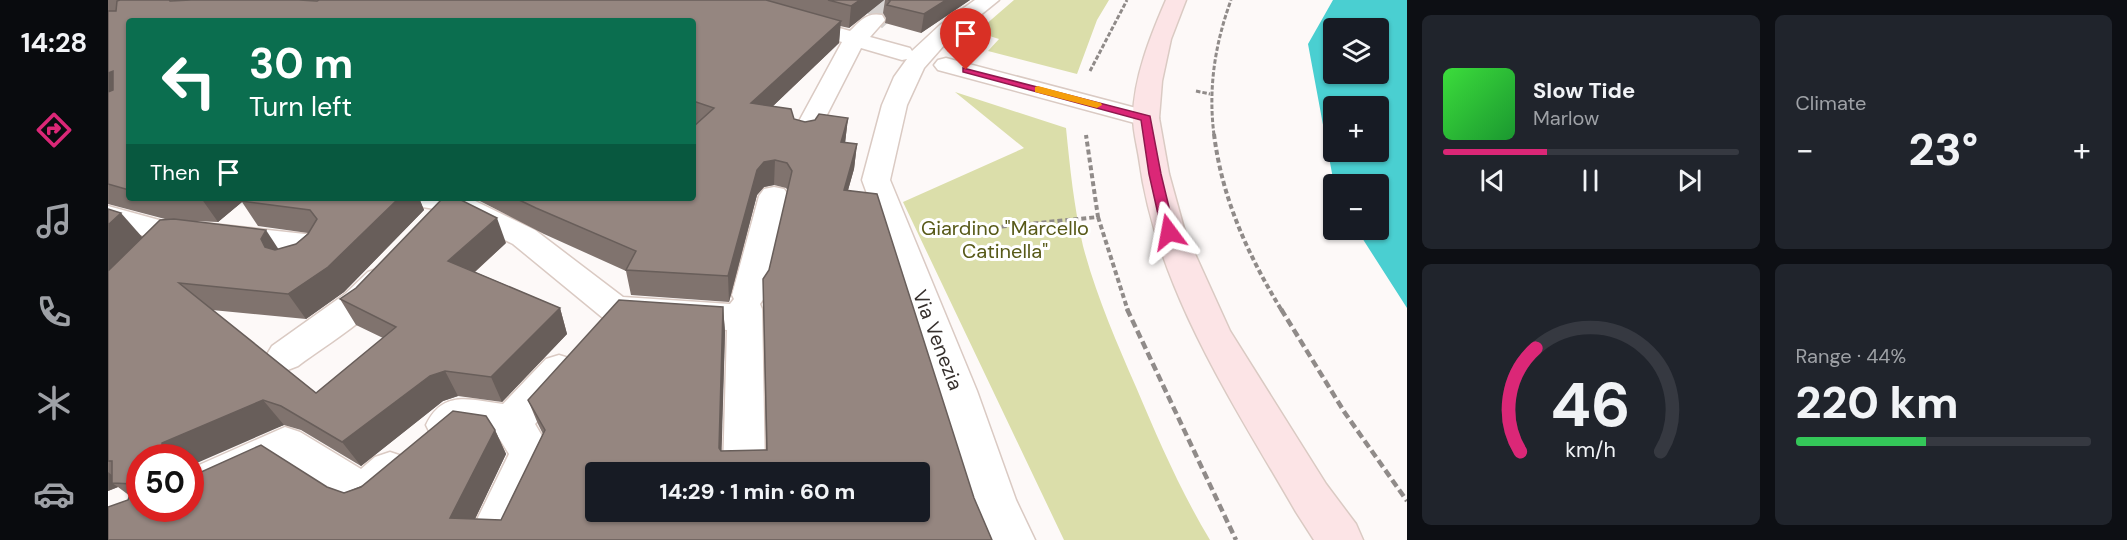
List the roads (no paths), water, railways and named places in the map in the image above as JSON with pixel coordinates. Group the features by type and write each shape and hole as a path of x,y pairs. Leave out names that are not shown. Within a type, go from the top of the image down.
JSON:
{"main road":[{"path":"1176,0 1160,39 1150,81 1146,118 1155,174 1169,232 1215,337 1311,498 1340,540"}],"street":[{"path":"719,0 902,53"},
{"name":"Via Venezia","path":"989,0 944,36 914,65 905,78 890,124 876,180 958,391 996,507 1012,540"},
{"path":"804,136 854,40 874,20"},
{"path":"946,65 1146,118"},
{"path":"744,462 746,307 774,196"},
{"path":"425,213 453,202 524,237 596,329"},
{"path":"225,236 252,213"},
{"path":"108,216 159,244 194,232 314,246 296,264"},
{"path":"285,356 357,303 398,261"},
{"path":"511,422 596,329 746,307"},
{"path":"204,484 285,445 363,494 458,415 511,422 531,453 490,540"},
{"path":"751,522 754,540"}],"water":[{"path":"1333,0 1407,0 1407,308 1363,240 1389,240 1389,174 1332,174 1330,162 1389,162 1389,96 1323,96 1323,125 1308,44"}],"tunnel":[{"path":"874,20 895,0"}],"park label":[{"name":"Giardino \"Marcello Catinella\"","path":"1005,240"}]}
